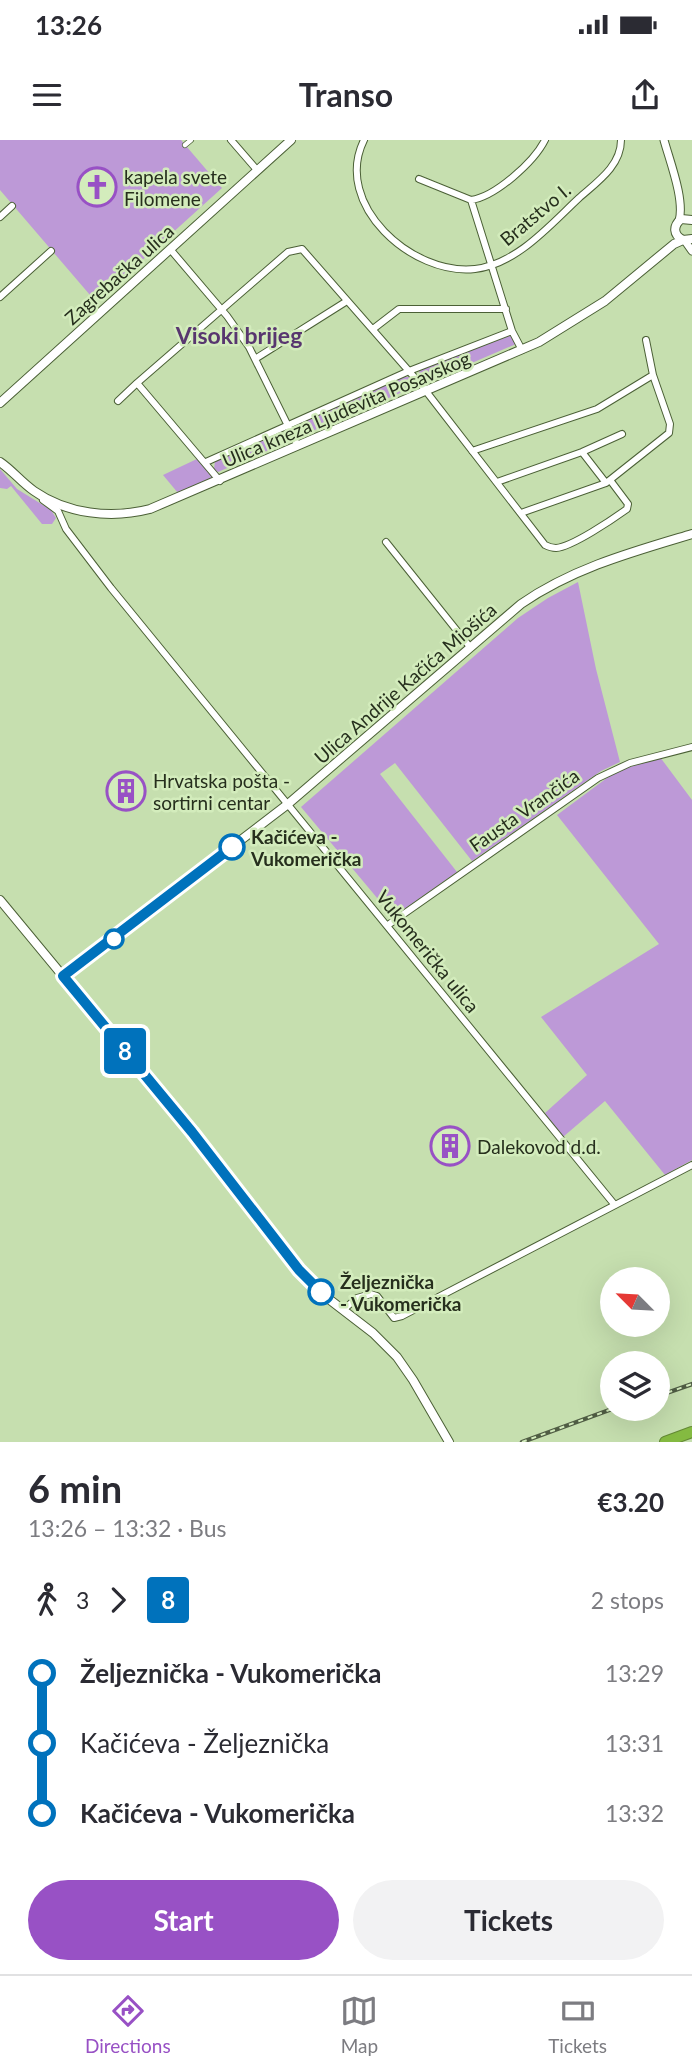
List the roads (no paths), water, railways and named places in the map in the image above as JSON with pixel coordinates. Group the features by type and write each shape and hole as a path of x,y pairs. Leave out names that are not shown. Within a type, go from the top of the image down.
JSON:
{"highway":[{"path":"665,1442 692,1432"}],"main road":[{"name":"Zagrebačka ulica","path":"0,403 291,140"},
{"path":"686,240 678,237 675,231 679,221 691,220"},
{"name":"Ulica kneza Ljudevita Posavskog","path":"2,461 34,491 67,507 114,514 150,509 522,350 593,310 674,244 686,240"},
{"name":"Ulica Andrije Kačića Miošića","path":"63,976 288,804 521,604 557,581 597,564 692,534"},
{"path":"0,900 192,1132 299,1270 321,1293 373,1333 397,1357 449,1442"}],"street":[{"path":"185,145 191,140"},
{"path":"230,140 257,170"},
{"name":"Bratstvo I.","path":"364,140 356,164 361,196 392,238 416,256 447,268 475,269 512,257 609,170 618,157 621,140"},
{"path":"419,179 471,200 488,195 537,153 545,140"},
{"path":"664,140 677,192 679,221"},
{"path":"677,192 691,220"},
{"path":"471,200 512,331 522,350"},
{"path":"0,217 12,206"},
{"path":"686,240 692,251"},
{"path":"170,249 239,333 255,359 298,446"},
{"path":"118,401 288,251 302,249 426,392 545,545 560,547 586,535 628,508 628,504 582,452"},
{"path":"0,297 51,251"},
{"path":"255,359 347,301"},
{"path":"373,329 399,309 506,309"},
{"path":"206,462 409,372 512,331"},
{"path":"521,513 608,481 666,436 670,427 653,375 646,340"},
{"path":"472,451 597,409 653,375"},
{"path":"137,383 220,481"},
{"path":"497,482 582,452 622,434"},
{"name":"Vukomerička ulica","path":"34,491 58,511 62,523 109,586 614,1204"},
{"path":"386,542 470,647"},
{"name":"Fausta Vrančića","path":"388,925 598,778 623,765 692,747"},
{"path":"343,1310 357,1298 371,1294 377,1296 394,1318 401,1316 692,1165"}],"railway":[{"path":"670,1392 692,1384"},
{"path":"522,1442 600,1413"}],"place":[{"name":"kapela svete Filomene","path":"97,187"},
{"name":"Hrvatska pošta - sortirni centar","path":"126,791"},
{"name":"Kačićeva - Vukomerička","path":"232,847"},
{"name":"Dalekovod d.d.","path":"450,1146"},
{"name":"Željeznička - Vukomerička","path":"321,1292"}],"district":[{"name":"Visoki brijeg","path":"239,335"}]}
